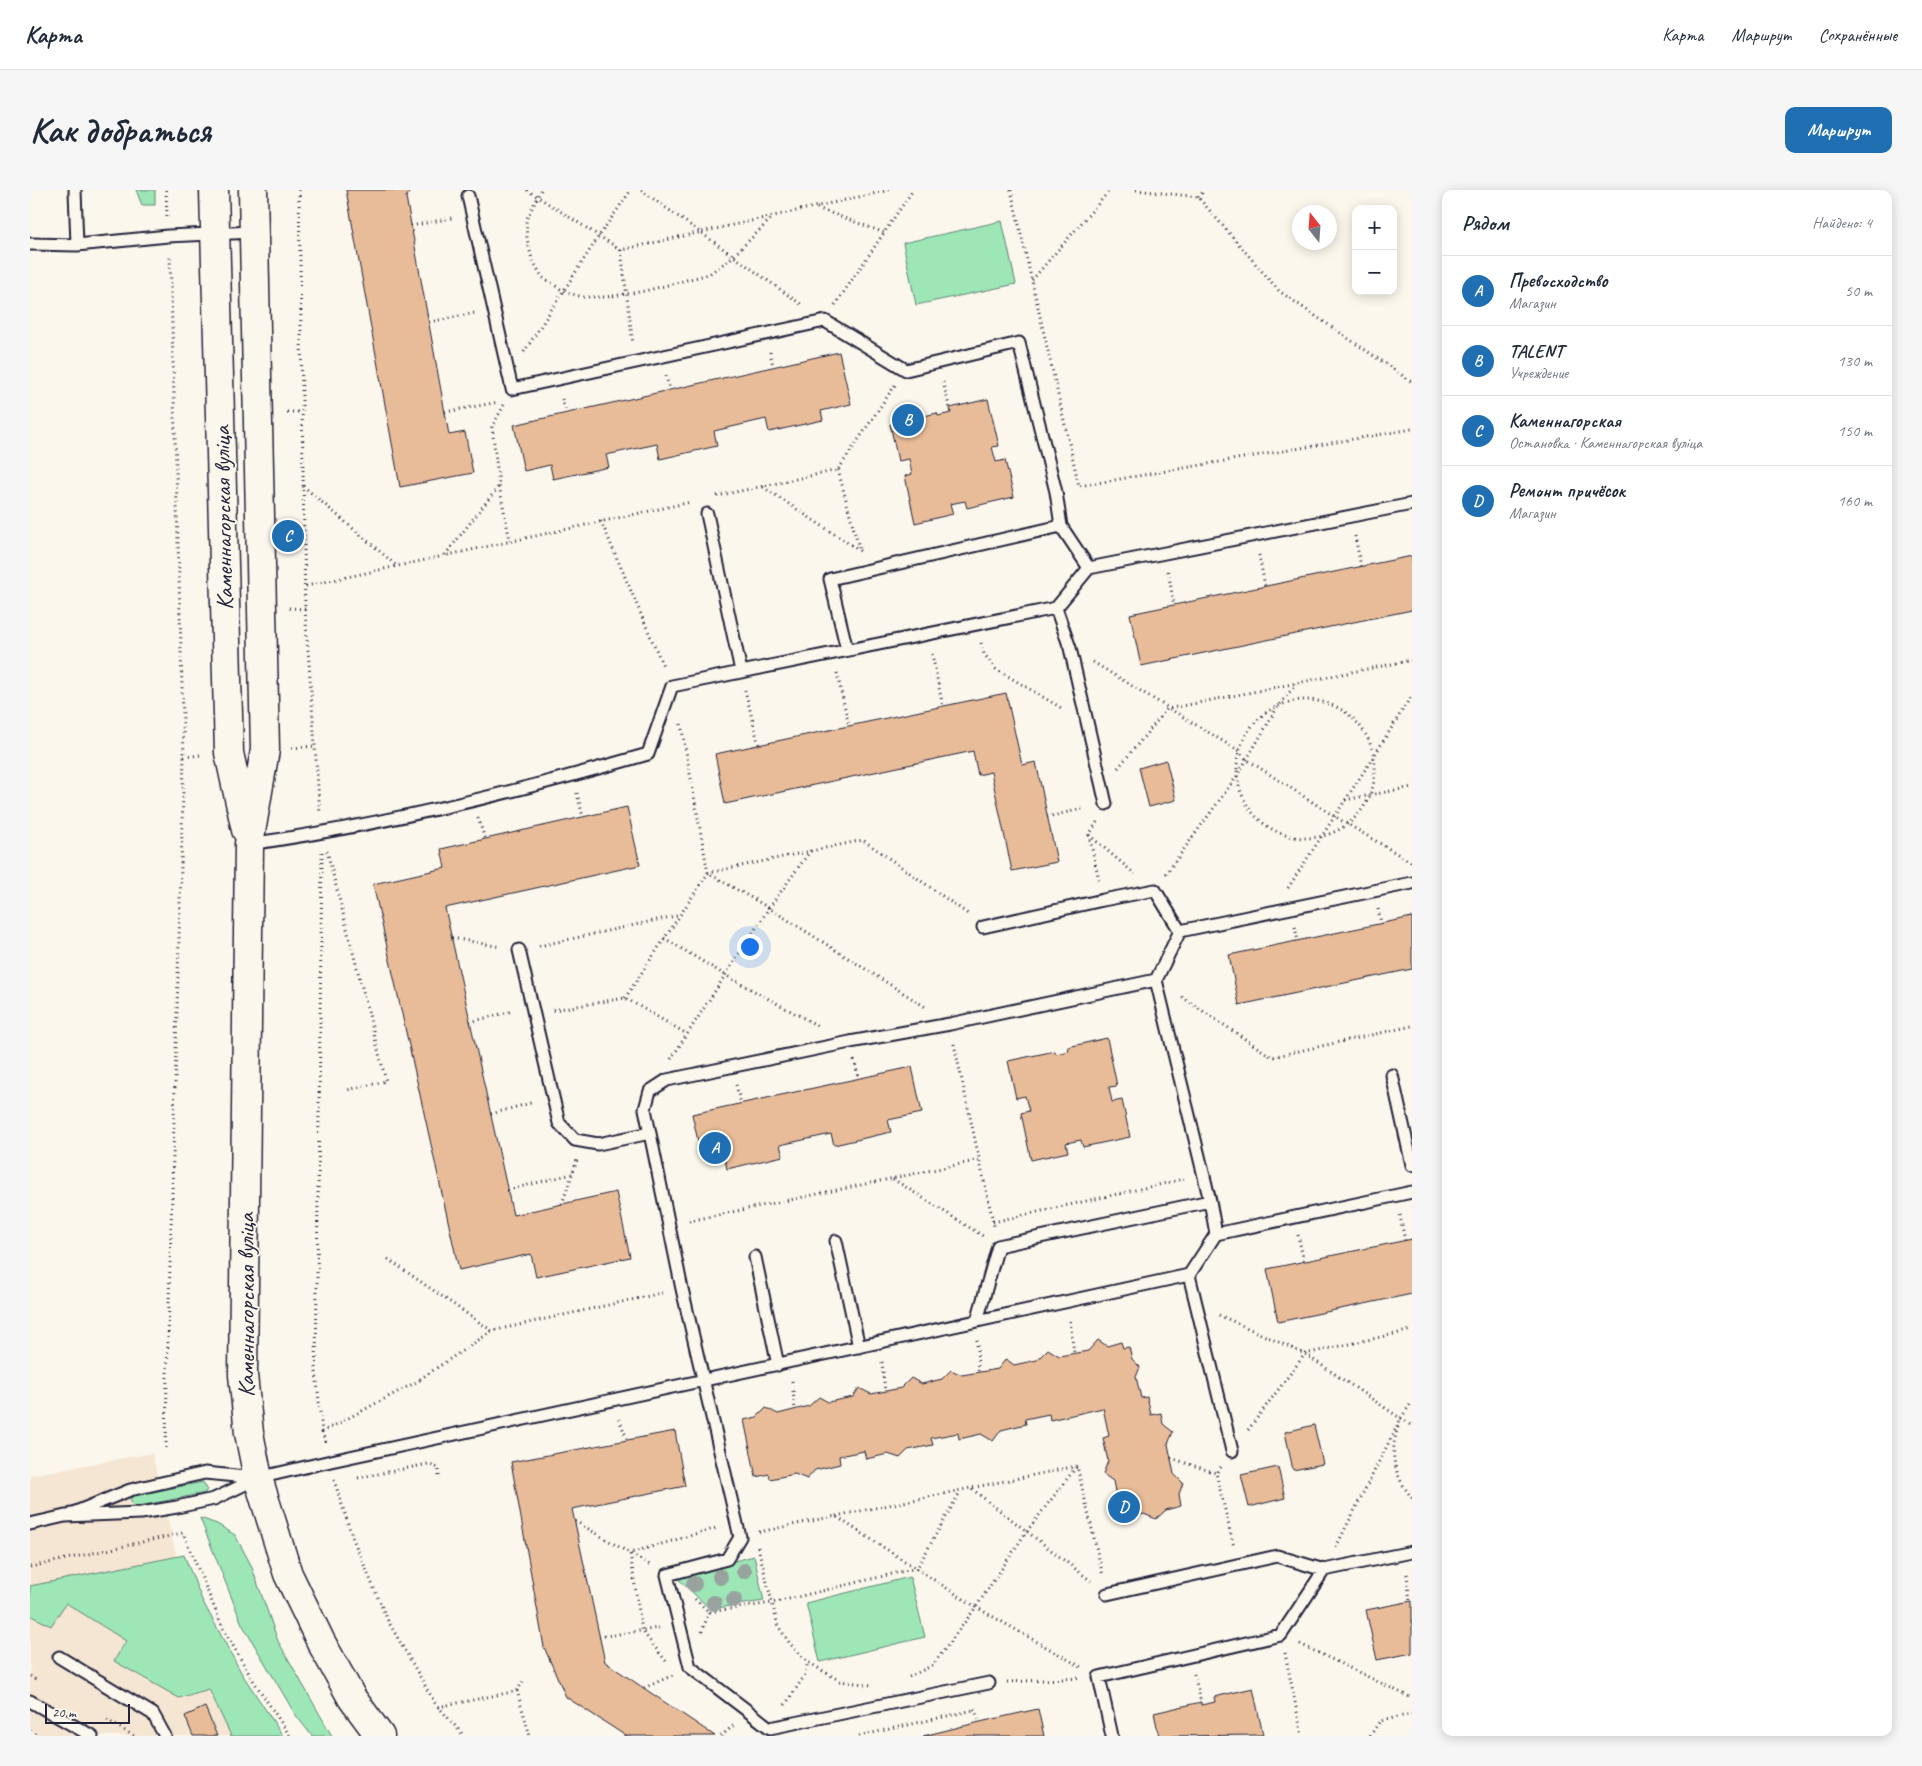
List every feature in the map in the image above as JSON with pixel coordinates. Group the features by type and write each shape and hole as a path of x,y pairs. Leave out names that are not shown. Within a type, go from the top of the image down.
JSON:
{"main road":[{"name":"Каменнагорская вуліца","path":"214,190 229,753 249,844"},
{"name":"Каменнагорская вуліца","path":"252,190 265,750 249,844 243,1374 249,1433 258,1478 288,1574 321,1642 352,1698 380,1736"}],"lane":[{"path":"75,190 77,245"},
{"path":"468,196 512,389 825,321 906,370 1019,343 1056,492 1061,526 1089,568"},
{"path":"30,244 77,245 168,236 254,232"},
{"path":"249,844 322,834 473,801 573,776 648,754 672,686 1056,608 1089,568 1412,504"},
{"path":"707,514 741,671"},
{"path":"847,650 830,579 1061,526"},
{"path":"1056,608 1070,648 1106,804"},
{"path":"1180,930 1412,883"},
{"path":"983,927 1155,890 1180,930"},
{"path":"1180,930 1156,980 1210,1201 1216,1234"},
{"path":"519,950 559,1123 575,1140 598,1144 650,1133"},
{"path":"989,1682 770,1728 690,1667 667,1575 727,1559 740,1537 682,1289 645,1109 650,1091 666,1080 850,1042 950,1024 1156,980"},
{"path":"1392,1075 1412,1165"},
{"path":"1232,1451 1189,1275 1216,1234 1412,1192"},
{"path":"977,1321 998,1246 1210,1201"},
{"path":"836,1240 859,1347"},
{"path":"755,1257 778,1365"},
{"path":"65,1516 141,1513 177,1507 214,1499 258,1478 331,1461 1189,1275"},
{"path":"30,1524 65,1516 130,1490 205,1473 258,1478"},
{"path":"1108,1594 1277,1556 1324,1570 1408,1553"},
{"path":"1112,1736 1099,1677 1281,1635 1324,1570"},
{"path":"59,1656 153,1714 163,1734"},
{"path":"30,1701 92,1736"}],"path":[{"path":"166,190 170,258 184,757 166,1375 166,1448"},
{"path":"299,190 305,609 322,834 316,1370 322,1432 331,1461 335,1483 353,1539 388,1621 438,1708 464,1736"},
{"path":"527,190 621,250 890,190"},
{"path":"541,190 536,196 526,220 527,239 532,259 542,277 564,291 583,297 606,297 626,292 645,291 709,274 730,259 773,216"},
{"path":"509,374 631,190"},
{"path":"641,190 825,321 913,190"},
{"path":"1011,190 1079,486 1412,429"},
{"path":"1032,281 1110,190"},
{"path":"1136,190 1198,198 1279,291 1412,382"},
{"path":"1198,198 1205,190"},
{"path":"816,207 885,233"},
{"path":"411,226 472,214"},
{"path":"621,250 635,362"},
{"path":"429,322 494,309"},
{"path":"938,362 951,412"},
{"path":"715,497 838,470 906,370"},
{"path":"445,412 506,401 492,427 499,486 510,541"},
{"path":"286,412 301,412"},
{"path":"838,470 865,571"},
{"path":"303,486 397,566"},
{"path":"445,555 499,486"},
{"path":"762,486 860,551"},
{"path":"306,586 696,501"},
{"path":"1351,516 1361,567"},
{"path":"1255,536 1265,586"},
{"path":"1165,554 1174,605"},
{"path":"289,609 305,609"},
{"path":"975,624 984,654 996,670 1088,723"},
{"path":"928,634 943,707"},
{"path":"1070,648 1167,709 1239,751 1246,758 1334,816 1412,863"},
{"path":"833,653 849,726"},
{"path":"1103,787 1167,709 1412,660"},
{"path":"741,671 758,746"},
{"path":"1103,900 1090,835 1155,890 1238,776 1246,758 1276,708 1296,684"},
{"path":"1273,911 1412,695"},
{"path":"1313,700 1335,706 1353,718 1367,736 1374,756 1375,776 1370,796 1361,811 1336,831 1322,836 1298,837 1276,831 1257,817 1244,798 1238,776 1237,763 1239,751 1246,735 1257,720 1276,708 1291,701 1313,700"},
{"path":"290,748 315,746"},
{"path":"184,757 202,755"},
{"path":"1344,800 1412,787"},
{"path":"1047,818 1106,804"},
{"path":"322,834 386,1081 347,1090"},
{"path":"625,998 708,873 811,850 863,840 960,907 983,927"},
{"path":"650,1091 769,908 811,850"},
{"path":"708,873 769,908 950,1024 998,1246"},
{"path":"452,938 519,950 680,914"},
{"path":"664,938 725,975 850,1042"},
{"path":"1156,980 1272,1057 1412,1026"},
{"path":"470,1022 533,1010 625,998 687,1034"},
{"path":"491,1114 553,1097"},
{"path":"562,1204 584,1141"},
{"path":"670,1225 980,1160"},
{"path":"508,1190 572,1174"},
{"path":"893,1178 998,1246"},
{"path":"993,1222 1187,1178"},
{"path":"1396,1195 1406,1241"},
{"path":"1294,1217 1304,1262"},
{"path":"388,1259 492,1331"},
{"path":"417,1380 492,1331 682,1289"},
{"path":"1067,1301 1074,1353"},
{"path":"1218,1314 1305,1354 1412,1426"},
{"path":"977,1321 978,1372"},
{"path":"1305,1354 1412,1330"},
{"path":"880,1342 884,1392"},
{"path":"790,1362 795,1410"},
{"path":"322,1432 422,1379"},
{"path":"1324,1570 1401,1418 1412,1402"},
{"path":"1401,1418 1394,1440 1394,1463 1401,1484 1412,1498"},
{"path":"1171,1458 1216,1473"},
{"path":"354,1479 428,1464 440,1468 439,1479"},
{"path":"740,1537 1077,1466"},
{"path":"909,1677 934,1665 1027,1531 1077,1466"},
{"path":"1077,1466 1108,1594"},
{"path":"335,1483 344,1481"},
{"path":"971,1488 1108,1594"},
{"path":"575,1521 667,1575 709,1612 772,1603 917,1568 960,1492"},
{"path":"835,1516 976,1607 1099,1677"},
{"path":"30,1567 183,1533 223,1628 251,1677 290,1736"},
{"path":"755,1533 778,1626 791,1645 808,1662 840,1681 881,1686"},
{"path":"1408,1553 1410,1602"},
{"path":"599,1637 680,1625"},
{"path":"1281,1635 1412,1698"},
{"path":"1281,1635 1302,1736"},
{"path":"1189,1656 1201,1702"},
{"path":"770,1728 805,1675 808,1662"},
{"path":"644,1688 690,1667"},
{"path":"989,1682 1099,1677"},
{"path":"438,1708 517,1691 524,1680"},
{"path":"517,1691 530,1736"},
{"path":"859,1736 974,1710"},
{"path":"1370,1736 1380,1721 1412,1714"},
{"path":"30,1731 38,1736"}],"shaded area":[{"path":"152,1453 182,1579 258,1736 30,1736 30,1475"}],"green space":[{"path":"136,190 155,190 155,205 142,205"},
{"path":"1002,221 1016,284 916,305 903,243"},
{"path":"203,1482 207,1489 205,1493 134,1507 130,1500 132,1496"},
{"path":"200,1518 217,1524 235,1535 251,1565 278,1641 332,1736 312,1736 295,1714 242,1624"},
{"path":"184,1555 202,1600 242,1674 283,1736 231,1736 209,1689 179,1698 114,1661 126,1641 66,1603 51,1626 30,1615 30,1586"},
{"path":"754,1556 764,1601 710,1609 675,1576"},
{"path":"910,1577 925,1637 820,1662 806,1603"}],"building":[{"path":"346,190 411,190 406,197 449,435 465,432 473,473 400,487"},
{"path":"839,352 851,404 821,411 823,420 769,432 766,419 714,431 717,446 660,459 657,444 606,455 609,467 553,479 550,465 524,471 514,425"},
{"path":"988,399 999,446 992,447 996,462 1005,460 1014,497 967,508 965,501 950,504 953,514 915,523 905,476 912,474 909,459 898,461 890,424 937,413 938,416 951,413 950,408"},
{"path":"1412,556 1412,610 1141,666 1130,614"},
{"path":"1006,693 1022,765 1036,762 1057,862 1012,871 991,772 978,775 973,751 725,804 715,754"},
{"path":"1166,760 1176,800 1149,807 1139,768"},
{"path":"627,807 640,865 445,908 513,1215 616,1192 630,1257 536,1277 531,1254 459,1270 373,884 445,868 441,849"},
{"path":"1412,917 1412,969 1239,1005 1229,955"},
{"path":"1107,1038 1117,1086 1109,1087 1112,1102 1122,1100 1130,1137 1083,1147 1081,1140 1066,1143 1068,1152 1031,1160 1021,1113 1029,1111 1025,1096 1016,1098 1008,1061 1055,1051 1056,1054 1069,1051 1068,1047"},
{"path":"912,1067 922,1113 888,1120 891,1132 834,1145 831,1134 780,1145 783,1156 727,1169 724,1155 702,1159 692,1114"},
{"path":"1412,1239 1412,1294 1278,1322 1267,1269"},
{"path":"1098,1340 1107,1346 1121,1342 1123,1348 1129,1347 1132,1359 1140,1367 1136,1377 1141,1398 1147,1397 1151,1415 1161,1413 1163,1424 1173,1432 1168,1444 1174,1474 1183,1483 1179,1494 1181,1506 1166,1510 1156,1519 1144,1514 1127,1518 1124,1505 1118,1507 1113,1481 1103,1474 1108,1461 1103,1438 1109,1436 1103,1408 1050,1420 1049,1414 1025,1419 1026,1424 1001,1430 993,1441 981,1434 959,1439 958,1433 931,1438 933,1445 908,1450 900,1458 888,1454 866,1459 864,1451 839,1456 840,1464 815,1470 807,1479 795,1474 770,1479 769,1474 756,1477 744,1420 757,1417 766,1408 778,1414 809,1406 819,1397 828,1402 853,1397 859,1388 871,1394 901,1388 911,1378 922,1384 942,1379 951,1370 962,1375 998,1369 1006,1359 1014,1365 1037,1360 1048,1349 1059,1356 1088,1351"},
{"path":"1314,1425 1323,1464 1293,1470 1285,1432"},
{"path":"675,1431 685,1486 572,1509 605,1662 715,1736 626,1736 566,1697 544,1647 511,1462"},
{"path":"1278,1467 1285,1498 1249,1507 1241,1475"},
{"path":"1412,1601 1412,1653 1377,1660 1366,1610"},
{"path":"1253,1688 1263,1735 1159,1736 1154,1713 1201,1702 1201,1705 1215,1702 1214,1697"},
{"path":"205,1707 217,1736 193,1736 185,1716"},
{"path":"1038,1709 1044,1736 923,1736 980,1722"}],"place":[{"name":"TALENT","path":"908,420"},
{"name":"Каменнагорская","path":"288,536"},
{"name":"Превосходство","path":"715,1148"},
{"name":"Ремонт причёсок","path":"1124,1507"}]}
